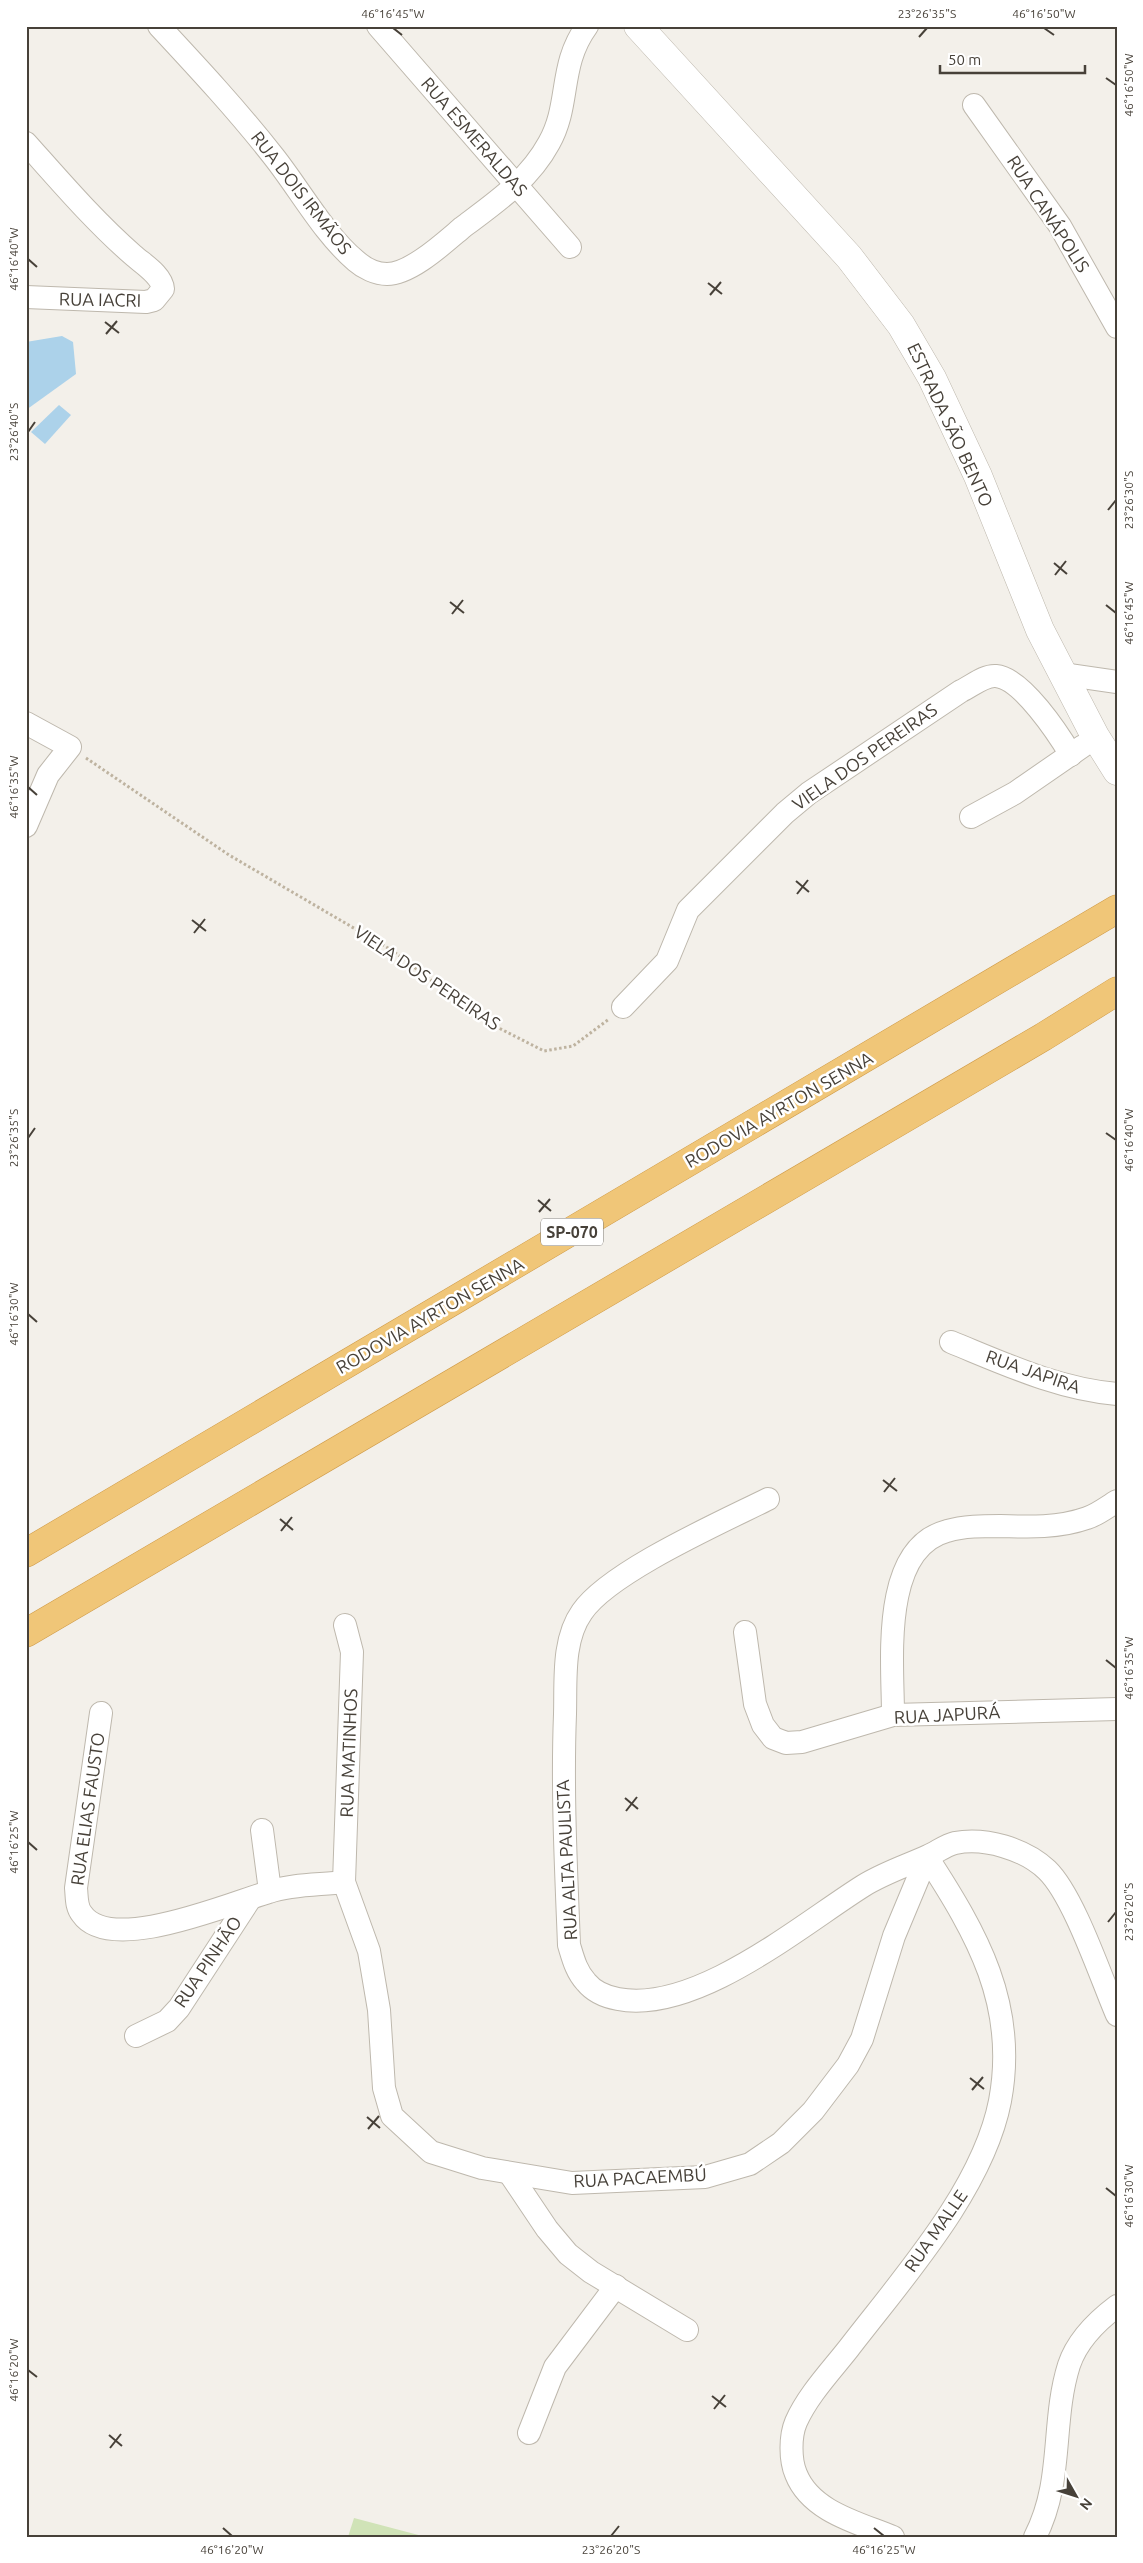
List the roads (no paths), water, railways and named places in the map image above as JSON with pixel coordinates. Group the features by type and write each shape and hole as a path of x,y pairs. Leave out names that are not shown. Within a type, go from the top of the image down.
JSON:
{"highway":[{"name":"RODOVIA AYRTON SENNA","path":"26,1553 1117,910"},
{"path":"26,1633 1043,1037 1117,991"}],"street":[{"name":"RUA DOIS IRMÃOS","path":"159,26 222,92 275,157 336,240 356,262 371,271 387,274 401,271 423,258 517,186 549,143 559,121 569,59 575,42 587,26"},
{"name":"RUA ESMERALDAS","path":"378,26 570,247"},
{"name":"ESTRADA SÃO BENTO","path":"638,26 849,257 901,325 932,378 978,476 1022,591 1062,674 1105,753"},
{"name":"RUA CANÁPOLIS","path":"974,105 1060,226 1117,327"},
{"name":"RUA IACRI","path":"26,142 87,212 115,240 160,279 163,284 159,296 146,302 26,297"},
{"path":"1062,674 1117,682"},
{"name":"VIELA DOS PEREIRAS","path":"623,1008 668,961 688,910 785,813 809,793 962,691 988,677 996,676 1010,681 1042,713 1072,755"},
{"path":"26,723 70,747 48,775 26,826"},
{"path":"971,817 1015,793 1072,755 1105,753"},
{"name":"RUA JAPIRA","path":"952,1342 1050,1381 1098,1393 1117,1394"},
{"name":"RUA ALTA PAULISTA","path":"768,1499 677,1546 625,1576 592,1601 582,1611 573,1628 566,1660 563,1773 569,1945 576,1967 587,1984 605,1996 633,2002 663,1997 706,1983 749,1962 864,1885 896,1868 927,1857 954,1843 978,1842 1027,1855 1047,1870 1068,1899 1117,2015"},
{"path":"893,1715 894,1610 901,1578 911,1557 926,1541 946,1531 979,1526 1047,1527 1088,1518 1117,1501"},
{"name":"RUA MATINHOS","path":"344,1882 352,1652 345,1625"},
{"name":"RUA JAPURÁ","path":"745,1632 756,1704 762,1726 773,1738 786,1743 802,1742 893,1715 1117,1709"},
{"name":"RUA ELIAS FAUSTO","path":"101,1713 76,1888 78,1905 82,1914 92,1924 106,1930 143,1928 169,1924 260,1895 344,1882"},
{"path":"260,1895 262,1830"},
{"name":"RUA PACAEMBÚ","path":"344,1882 369,1951 379,2010 384,2088 392,2116 431,2152 482,2168 572,2183 705,2177 750,2164 781,2143 813,2111 848,2065 862,2039 894,1936 927,1857"},
{"name":"RUA MALLE","path":"893,2537 823,2507 808,2494 795,2474 792,2446 796,2422 812,2395 902,2279 962,2195 986,2149 1000,2101 1004,2042 998,1998 965,1916 927,1857"},
{"name":"RUA PINHÃO","path":"136,2036 167,2021 260,1895"},
{"path":"510,2174 548,2229 568,2254 590,2272 687,2330"},
{"path":"529,2433 555,2367 616,2286"},
{"path":"1035,2537 1045,2518 1055,2475 1062,2399 1070,2364 1083,2339 1117,2306"}],"water":[{"path":"62,336 73,342 76,374 26,410 26,342"},
{"path":"59,405 71,415 45,444 31,432"}]}
